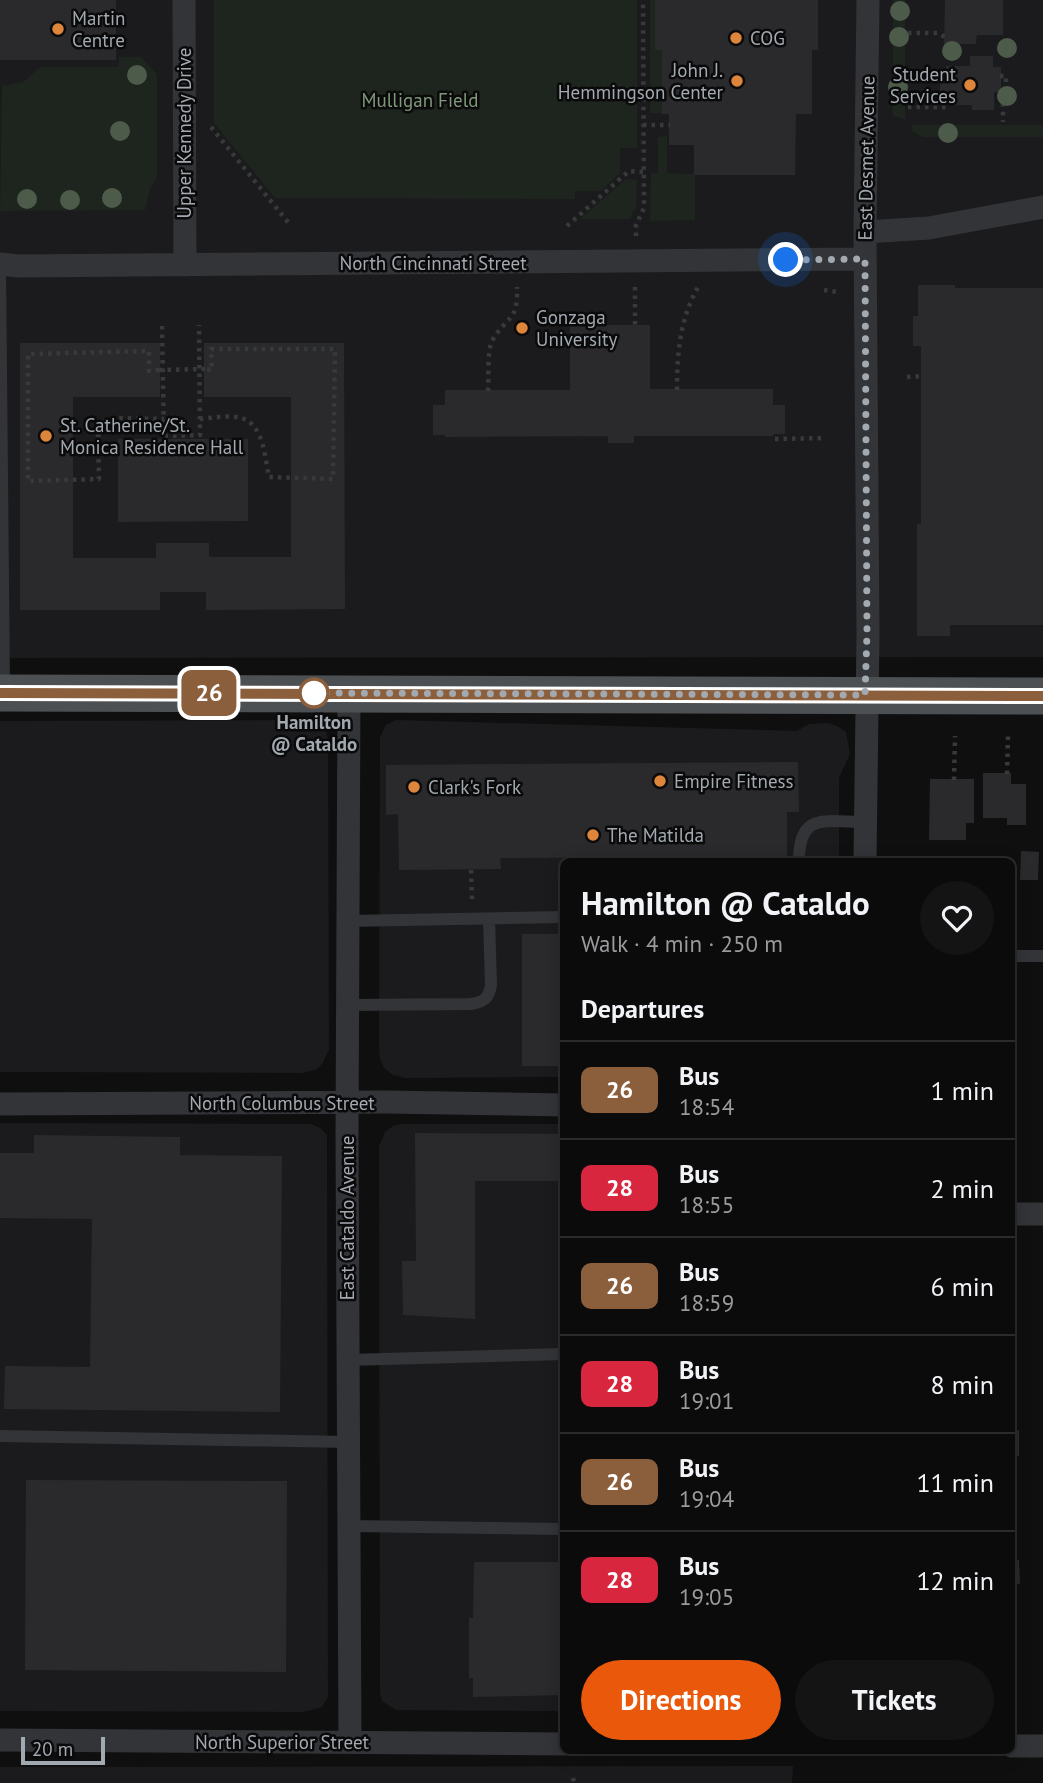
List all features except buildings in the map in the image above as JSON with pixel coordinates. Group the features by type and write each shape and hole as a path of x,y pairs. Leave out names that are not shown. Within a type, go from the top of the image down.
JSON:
{"main road":[{"path":"2,693 1043,696"}],"street":[{"name":"Upper Kennedy Drive","path":"184,0 185,265"},
{"name":"East Desmet Avenue","path":"865,858 865,232 868,0"},
{"path":"865,232 929,228 1043,206"},
{"name":"North Cincinnati Street","path":"0,264 865,259"},
{"name":"East Cataldo Avenue","path":"349,693 347,1102 350,1742"},
{"name":"North Columbus Street","path":"0,1104 347,1102 560,1105"},
{"path":"1015,1214 1043,1214"},
{"name":"North Superior Street","path":"0,1740 560,1744"},
{"path":"1015,1746 1043,1745"}],"lane":[{"path":"0,264 2,693"},
{"path":"799,858 802,833 810,825 820,822 865,822"},
{"path":"348,921 560,918"},
{"path":"347,1005 482,1002 489,995 491,985 489,919"},
{"path":"1015,956 1043,956"},
{"path":"348,1360 560,1354"},
{"path":"0,1436 349,1442"},
{"path":"349,1527 560,1529"}],"path":[{"path":"635,261 636,225 644,208 643,0"},
{"path":"908,33 937,33 945,37"},
{"path":"908,77 947,76"},
{"path":"1000,76 1006,76 1003,122"},
{"path":"908,107 946,107 946,92"},
{"path":"210,125 290,226"},
{"path":"643,125 670,125"},
{"path":"567,226 629,171 643,172"},
{"path":"677,390 677,356 682,329 690,299 700,283"},
{"path":"488,391 491,342 508,323 517,307 517,287"},
{"path":"635,287 635,326"},
{"path":"824,290 837,292"},
{"path":"162,326 164,436 200,435 199,325"},
{"path":"164,419 110,418 101,423 98,437 99,479 28,481 28,354 149,351 149,371 212,370 211,349 335,349 333,479 268,477 262,444 252,424 242,418 200,419"},
{"path":"907,377 922,376"},
{"path":"775,439 824,438"},
{"path":"954,780 955,736"},
{"path":"1007,774 1008,736"},
{"path":"471,870 472,899"}],"shaded area":[{"name":"Gonzaga University","path":"0,0 1043,0 1043,657 0,658"},
{"path":"311,720 326,730 328,740 329,1049 323,1063 317,1069 303,1073 0,1072 0,721"},
{"path":"396,720 797,731 809,724 827,723 846,732 850,754 839,778 839,858 560,858 560,1077 405,1078 393,1075 384,1068 379,1047 380,737 386,725"},
{"path":"0,1123 311,1124 327,1135 328,1697 322,1707 303,1712 0,1711"},
{"path":"560,1124 560,1711 396,1710 382,1701 379,1146 385,1132 393,1126"},
{"path":"793,1766 792,1783 0,1783 0,1767"}],"green space":[{"name":"Mulligan Field","path":"214,0 637,0 637,148 620,148 620,173 601,191 575,191 575,199 275,198 214,123"},
{"path":"650,0 656,0 656,48 663,49 663,113 650,113"},
{"path":"893,0 905,0 905,119 893,116"},
{"path":"119,57 141,57 157,74 157,177 150,189 145,210 0,211 2,86 23,82 40,67 119,67"},
{"path":"911,125 1043,125 1043,137 923,137 913,132"},
{"path":"667,136 667,173 695,174 695,220 650,221 651,173 658,173 658,137"},
{"path":"626,179 637,180 636,209 631,219 580,219"}],"bus line":[{"name":"26","path":"0,693 1043,696"}],"place":[{"name":"Martin Centre","path":"58,29"},
{"name":"COG","path":"736,38"},
{"name":"John J. Hemmingson Center","path":"737,81"},
{"name":"Student Services","path":"970,85"},
{"name":"Gonzaga University","path":"522,328"},
{"name":"St. Catherine/St. Monica Residence Hall","path":"46,436"},
{"name":"Hamilton @ Cataldo","path":"314,693"},
{"name":"Empire Fitness","path":"660,781"},
{"name":"Clark's Fork","path":"414,787"},
{"name":"The Matilda","path":"593,835"}],"route":[{"path":"314,693 865,695 865,259 786,260"}]}
